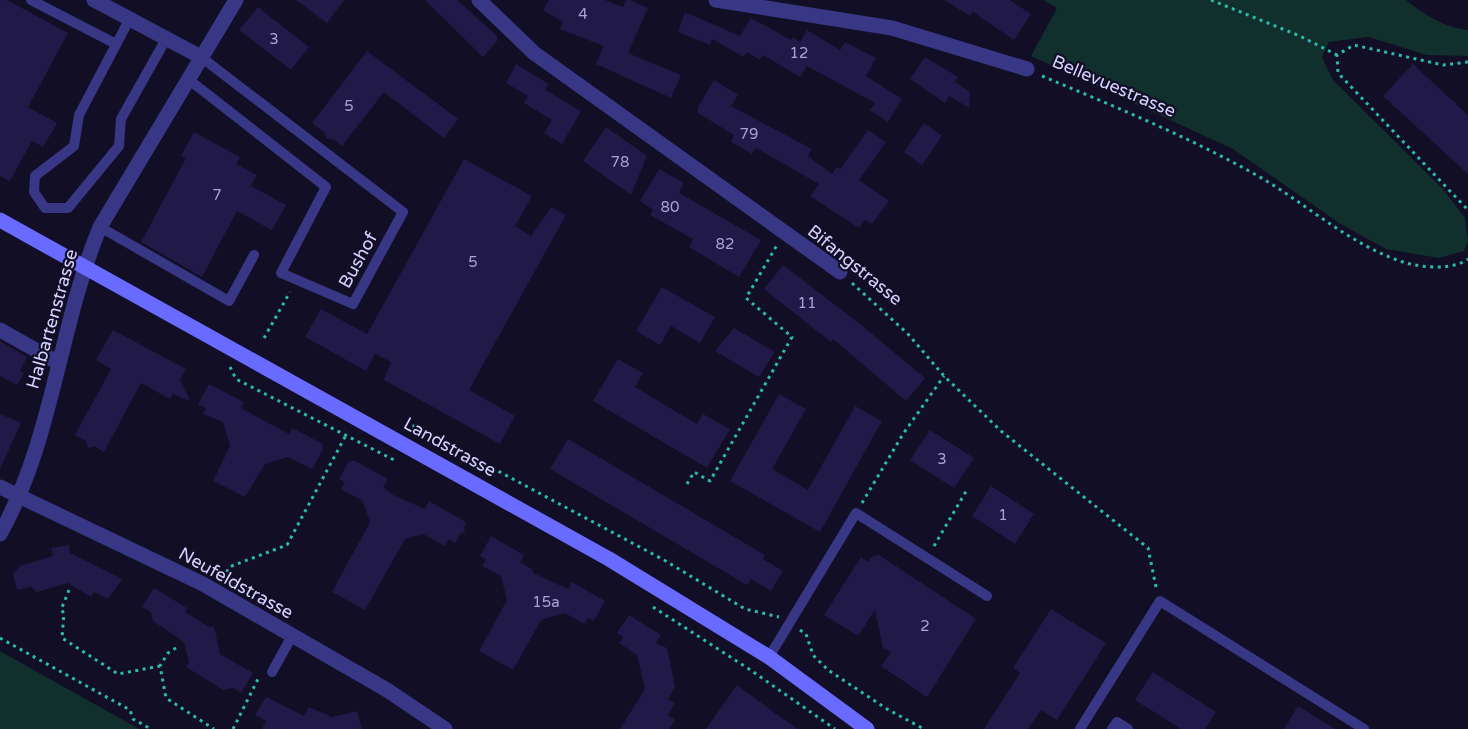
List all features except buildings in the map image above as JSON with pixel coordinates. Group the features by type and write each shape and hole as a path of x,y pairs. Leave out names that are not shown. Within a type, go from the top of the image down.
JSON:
{"main road":[{"name":"Landstrasse","path":"0,220 609,559 769,657 867,729"}],"street":[{"path":"94,0 201,57"},
{"name":"Halbartenstrasse","path":"0,534 18,496 39,438 84,266 100,227 236,0"},
{"name":"Bifangstrasse","path":"479,0 534,53 840,272"},
{"name":"Bellevuestrasse","path":"716,0 892,28 1027,69"},
{"path":"0,330 59,363"},
{"name":"Neufeldstrasse","path":"0,487 218,593 387,690 445,729"}],"lane":[{"path":"30,0 116,44"},
{"path":"129,20 79,115 74,146 35,176 34,192 45,208 68,208 119,146 121,119 166,39"},
{"name":"Bushof","path":"201,57 403,212 352,304 296,280"},
{"path":"188,79 326,186 281,273 296,280"},
{"path":"100,227 229,301 254,255"},
{"path":"769,657 856,513 987,596"},
{"path":"1080,729 1160,600 1364,729"},
{"path":"272,672 292,636"},
{"path":"1112,729 1117,722 1128,729"}],"path":[{"path":"1211,0 1300,36 1337,55"},
{"path":"1337,55 1354,45 1443,65 1468,62"},
{"path":"1337,55 1338,73 1468,210"},
{"name":"Bellevuestrasse","path":"1027,69 1162,127 1234,164 1264,180 1370,248 1408,263 1461,265 1468,259"},
{"path":"687,484 694,472 710,482 792,337 746,298 784,233"},
{"name":"Bifangstrasse","path":"840,272 908,334 944,376 1001,431 1148,548 1160,600"},
{"path":"264,338 296,280"},
{"path":"856,513 903,435 944,376"},
{"path":"236,379 396,462"},
{"path":"414,426 664,560 744,609 776,616"},
{"path":"218,593 229,567 286,545 346,435"},
{"path":"927,558 968,488"},
{"path":"69,590 61,610 64,613 62,638 118,674 160,666"},
{"path":"652,607 749,669 835,729"},
{"path":"803,632 813,655 828,669 886,709 924,729"},
{"path":"0,638 130,710 133,719 151,729"},
{"path":"176,648 168,653 160,666 166,698 214,729"},
{"path":"233,729 258,677 272,672"}],"green space":[{"path":"1043,0 1406,0 1435,20 1468,30 1468,56 1427,55 1368,37 1329,42 1322,57 1333,80 1443,189 1465,218 1468,241 1464,251 1439,258 1386,249 1339,223 1233,149 1031,56 1057,8"},
{"path":"0,651 139,729 0,729"}]}
